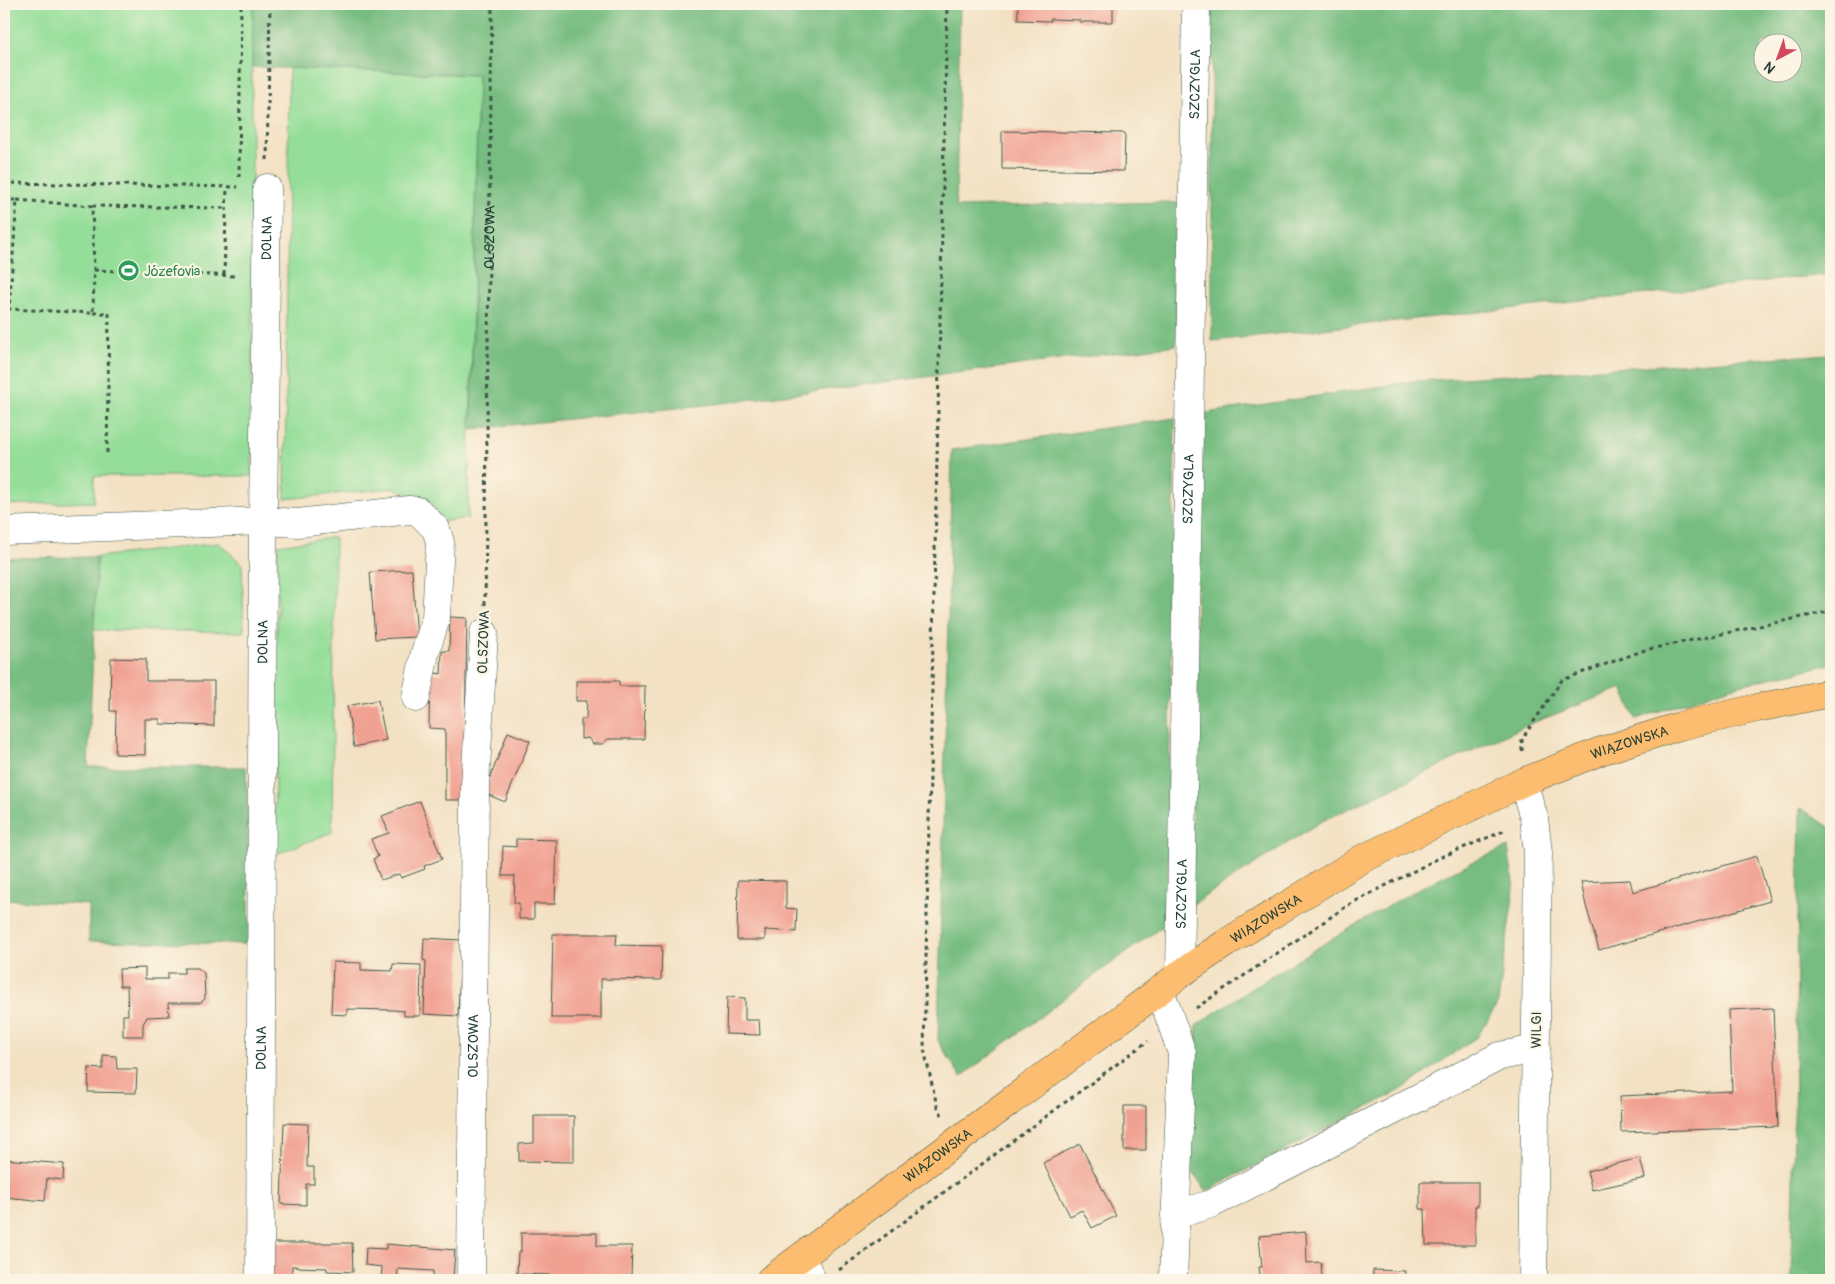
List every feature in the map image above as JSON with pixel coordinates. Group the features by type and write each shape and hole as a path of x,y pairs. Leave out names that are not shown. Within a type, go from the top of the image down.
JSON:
{"main road":[{"name":"WIĄZOWSKA","path":"770,1280 807,1269 956,1141 1170,982 1226,943 1362,859 1523,782 1601,751 1680,726 1831,693"}],"street":[{"name":"SZCZYGLA","path":"1173,1280 1174,1215 1182,1054 1170,982 1196,4"},
{"name":"DOLNA","path":"260,1280 263,521 267,188"},
{"path":"4,530 263,521 298,523 409,510 418,512 436,530 440,542 436,618 425,654 416,698"},
{"name":"OLSZOWA","path":"470,1280 475,786 484,633"},
{"name":"WILGI","path":"1523,782 1534,818 1538,853 1533,1280"},
{"path":"1174,1215 1211,1204 1500,1056 1536,1049"}],"path":[{"path":"4,183 239,187 241,4"},
{"path":"267,188 270,4"},
{"name":"OLSZOWA","path":"484,633 492,4"},
{"path":"947,4 924,1049 937,1106 956,1141"},
{"path":"224,275 227,187"},
{"path":"4,200 92,206 226,208"},
{"path":"9,309 17,200"},
{"path":"92,206 93,313"},
{"path":"94,270 266,278"},
{"path":"4,309 109,313 106,457"},
{"path":"1523,782 1522,739 1562,680 1645,650 1831,611"}],"green space":[{"name":"Józefovia","path":"4,4 253,4 252,476 94,476 94,502 4,505"},
{"path":"253,4 960,4 956,207 1168,202 1181,204 1176,345 706,405 471,429 478,75 252,67"},
{"path":"1212,4 1831,4 1831,274 1212,341"},
{"path":"289,68 478,75 468,518 441,522 433,503 394,488 285,499"},
{"path":"1831,354 1831,664 1731,687 1636,719 1622,688 1525,726 1320,822 1190,906 1200,414 1416,381"},
{"path":"1175,418 1167,923 961,1077 938,1041 952,450"},
{"path":"335,537 332,832 274,855 278,545"},
{"path":"219,543 242,564 244,632 93,630 97,557"},
{"path":"97,557 88,767 246,767 250,944 89,941 89,905 4,899 4,558"},
{"path":"1800,808 1831,828 1831,1280 1791,1280"},
{"path":"1508,847 1514,889 1498,1003 1478,1036 1401,1090 1206,1191 1189,1167 1197,1025 1285,968 1401,899 1443,876"}],"building":[{"path":"1018,4 1113,4 1113,22 1080,22 1080,20 1050,19 1051,21 1018,20"},
{"path":"1002,131 1125,133 1124,171 1002,169"},
{"path":"412,570 417,637 375,639 370,572"},
{"path":"450,617 467,618 464,800 445,800 445,729 429,728 430,672 441,674 442,651 449,651"},
{"path":"111,658 146,659 146,681 214,681 214,726 160,724 160,719 145,719 145,755 115,754 116,711 110,711"},
{"path":"576,681 619,681 619,686 645,686 644,739 608,739 602,744 593,744 588,738 581,739 581,719 586,719 587,701 576,701"},
{"path":"378,700 386,740 354,747 347,706"},
{"path":"508,732 530,741 505,802 484,793"},
{"path":"420,801 442,859 424,866 425,869 401,878 399,874 381,880 373,859 378,857 371,839 389,833 382,816"},
{"path":"516,839 557,840 555,904 534,904 534,919 519,919 519,903 514,903 515,876 502,876 503,846 516,847"},
{"path":"1757,856 1770,901 1599,950 1581,882 1630,880 1633,892"},
{"path":"738,880 786,881 786,908 797,909 796,932 765,930 765,940 737,940"},
{"path":"553,934 617,934 616,945 662,946 661,980 601,979 601,1018 551,1018"},
{"path":"424,938 461,940 458,1016 424,1014 426,961 423,960"},
{"path":"333,962 361,963 361,970 392,971 393,964 421,965 420,1016 404,1016 404,1011 393,1010 347,1009 347,1015 331,1014"},
{"path":"145,968 145,979 168,979 168,973 184,973 184,968 198,968 204,973 205,999 200,1003 168,1003 169,1016 147,1017 143,1024 143,1036 123,1036 123,1015 128,1015 127,986 120,986 119,969"},
{"path":"727,997 745,998 745,1020 759,1020 760,1035 726,1034"},
{"path":"1773,1008 1778,1127 1621,1132 1620,1096 1732,1091 1729,1010"},
{"path":"103,1055 116,1056 117,1069 137,1069 136,1093 88,1092 89,1068 103,1069"},
{"path":"1124,1106 1146,1106 1146,1150 1124,1150"},
{"path":"534,1116 574,1116 574,1162 519,1161 519,1144 534,1143"},
{"path":"284,1123 308,1124 307,1167 314,1167 314,1184 306,1184 306,1205 281,1204"},
{"path":"1080,1144 1116,1216 1092,1228 1082,1210 1070,1216 1043,1163"},
{"path":"1640,1158 1645,1178 1592,1190 1587,1171"},
{"path":"4,1159 64,1164 63,1180 47,1178 45,1201 4,1197"},
{"path":"1420,1182 1478,1182 1478,1206 1475,1206 1475,1245 1426,1245 1425,1209 1420,1209"},
{"path":"1306,1232 1307,1263 1321,1262 1322,1280 1261,1280 1259,1267 1262,1267 1259,1236"},
{"path":"521,1233 597,1233 597,1246 632,1246 631,1280 552,1280 552,1275 517,1274 518,1252 521,1252"},
{"path":"270,1243 352,1243 353,1272 327,1271 327,1268 292,1266 292,1280 270,1280"},
{"path":"386,1244 455,1250 453,1280 433,1280 433,1271 398,1269 397,1279 381,1278 382,1267 365,1265 366,1248 386,1249"},
{"path":"1373,1270 1405,1271 1404,1280 1373,1280"}],"place":[{"name":"Józefovia","path":"128,271"}]}
